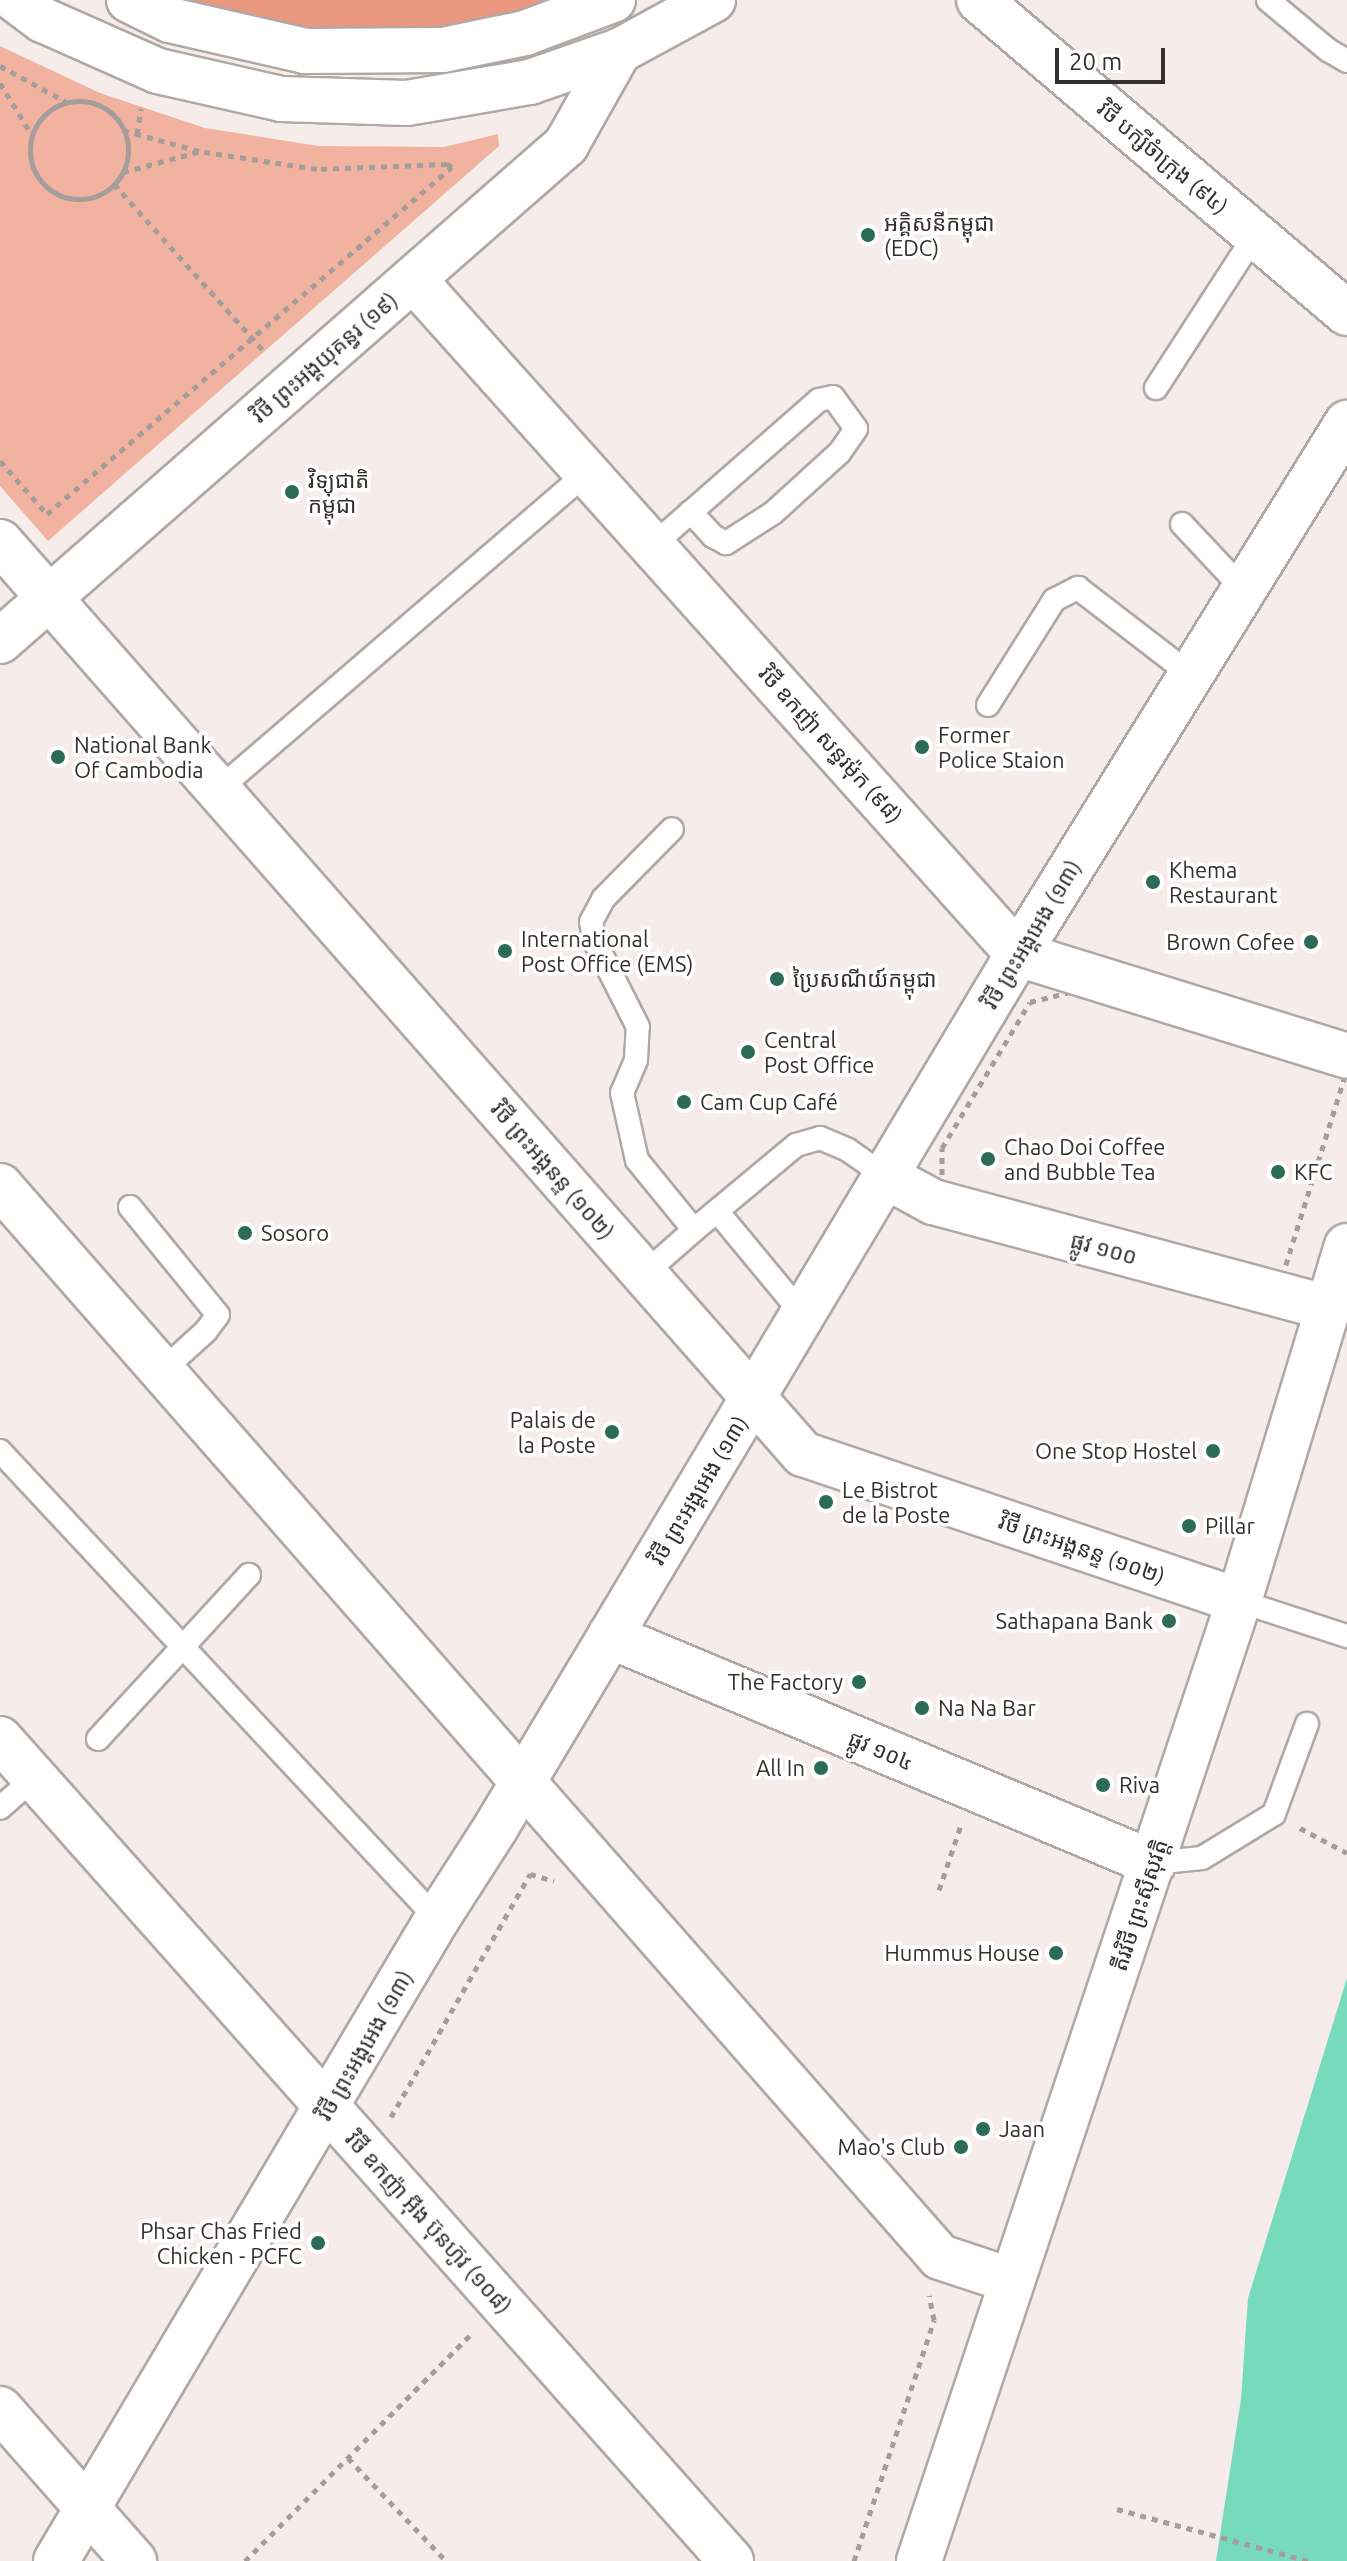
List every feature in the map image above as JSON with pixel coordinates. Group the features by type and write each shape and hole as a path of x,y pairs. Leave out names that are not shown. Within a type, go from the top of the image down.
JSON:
{"street":[{"path":"16,0 43,20 158,71 281,99 407,103 530,82 619,51 713,0"},
{"path":"129,0 170,20 305,51 443,50 525,33 613,0"},
{"name":"វិថី បក្សីចំាក្រុង (៩៤)","path":"979,0 1347,313"},
{"name":"វិថី ព្រះអង្គយុគន្ធរ (១៩)","path":"0,641 566,145 619,51"},
{"name":"វិថី ឧកញ៉ា សន្ធរម៉ុក (៩៨)","path":"413,279 1018,954"},
{"name":"វិថី ព្រះអង្គអេង (១៣)","path":"56,2561 328,2108 437,1919 523,1782 1018,954 1347,423"},
{"name":"វិថី ព្រះអង្គនន្ទ (១០២)","path":"0,542 803,1454 1239,1601"},
{"path":"1018,954 1347,1056"},
{"name":"ផ្លូវ ១០០","path":"885,1176 933,1202 1329,1308"},
{"path":"0,1186 940,2257 1012,2281"},
{"name":"តីរវិថី ព្រះស៊ីសុវត្តិ","path":"919,2561 1239,1601 1347,1246"},
{"name":"ផ្លូវ ១០៤","path":"610,1636 1153,1863"},
{"name":"វិថី ឧកញ៉ា អ៊ីង ប៊ុនហ៊ូវ (១០៨)","path":"0,1739 731,2561"},
{"path":"0,2409 134,2561"}],"lane":[{"path":"1268,0 1328,50 1347,61"},
{"path":"1156,388 1255,235"},
{"path":"652,546 819,400 833,397 856,429 839,453 773,513 726,543 713,536 691,512"},
{"path":"218,790 587,473"},
{"path":"1182,524 1244,590"},
{"path":"988,705 1054,600 1078,588 1191,675"},
{"path":"672,829 603,899 591,922 594,940 638,1027 636,1060 622,1093 637,1160 694,1230"},
{"path":"644,1274 796,1145 820,1138 848,1150 885,1176"},
{"path":"130,1207 218,1315 206,1331 162,1371"},
{"path":"717,1211 803,1315"},
{"path":"0,1451 437,1919"},
{"path":"98,1739 249,1575"},
{"path":"1239,1601 1347,1636"},
{"path":"1153,1863 1202,1858 1274,1814 1307,1724"},
{"path":"0,1808 34,1778"}],"path":[{"path":"0,66 66,102 93,103 106,109 123,130 127,158 122,172 114,184 86,199 54,192 41,182 33,167 32,135 39,120 66,102"},
{"path":"0,83 32,135"},
{"path":"137,134 141,108"},
{"path":"0,461 47,514 452,167 447,164 317,169 199,151 123,130"},
{"path":"122,172 199,151"},
{"path":"114,184 264,351"},
{"path":"1070,992 1345,1076 1282,1277 942,1187 942,1148 1030,1002 1070,992"},
{"path":"1274,1814 1347,1853"},
{"path":"939,1890 963,1819"},
{"path":"391,2114 530,1874"},
{"path":"245,2561 502,2303"},
{"path":"854,2561 934,2320"},
{"path":"348,2458 446,2561"},
{"path":"1117,2509 1309,2561"}],"shaded area":[{"path":"143,0 597,0 523,27 306,45"},
{"path":"0,46 100,93 205,128 318,146 444,147 498,134 499,146 48,541 0,486"},
{"path":"1347,1978 1347,2561 1216,2561 1241,2399 1248,2298"}],"place":[{"name":"អគ្គិសនីកម្ពុជា (EDC)","path":"868,235"},
{"name":"វិទ្យុជាតិ កម្ពុជា","path":"292,492"},
{"name":"Former Police Staion","path":"922,747"},
{"name":"National Bank Of Cambodia","path":"58,757"},
{"name":"Khema Restaurant","path":"1153,882"},
{"name":"Brown Cofee","path":"1311,942"},
{"name":"International Post Office (EMS)","path":"505,951"},
{"name":"ប្រៃសណីយ៍កម្ពុជា","path":"777,979"},
{"name":"Central Post Office","path":"748,1052"},
{"name":"Cam Cup Café","path":"684,1102"},
{"name":"Chao Doi Coffee and Bubble Tea","path":"988,1159"},
{"name":"KFC","path":"1278,1172"},
{"name":"Sosoro","path":"245,1233"},
{"name":"Palais de la Poste","path":"612,1432"},
{"name":"One Stop Hostel","path":"1213,1451"},
{"name":"Le Bistrot de la Poste","path":"826,1502"},
{"name":"Pillar","path":"1189,1526"},
{"name":"Sathapana Bank","path":"1169,1621"},
{"name":"The Factory","path":"859,1682"},
{"name":"Na Na Bar","path":"922,1708"},
{"name":"All In","path":"821,1768"},
{"name":"Riva","path":"1103,1785"},
{"name":"Hummus House","path":"1056,1953"},
{"name":"Jaan","path":"983,2129"},
{"name":"Mao's Club","path":"961,2147"},
{"name":"Phsar Chas Fried Chicken - PCFC","path":"318,2243"}]}
